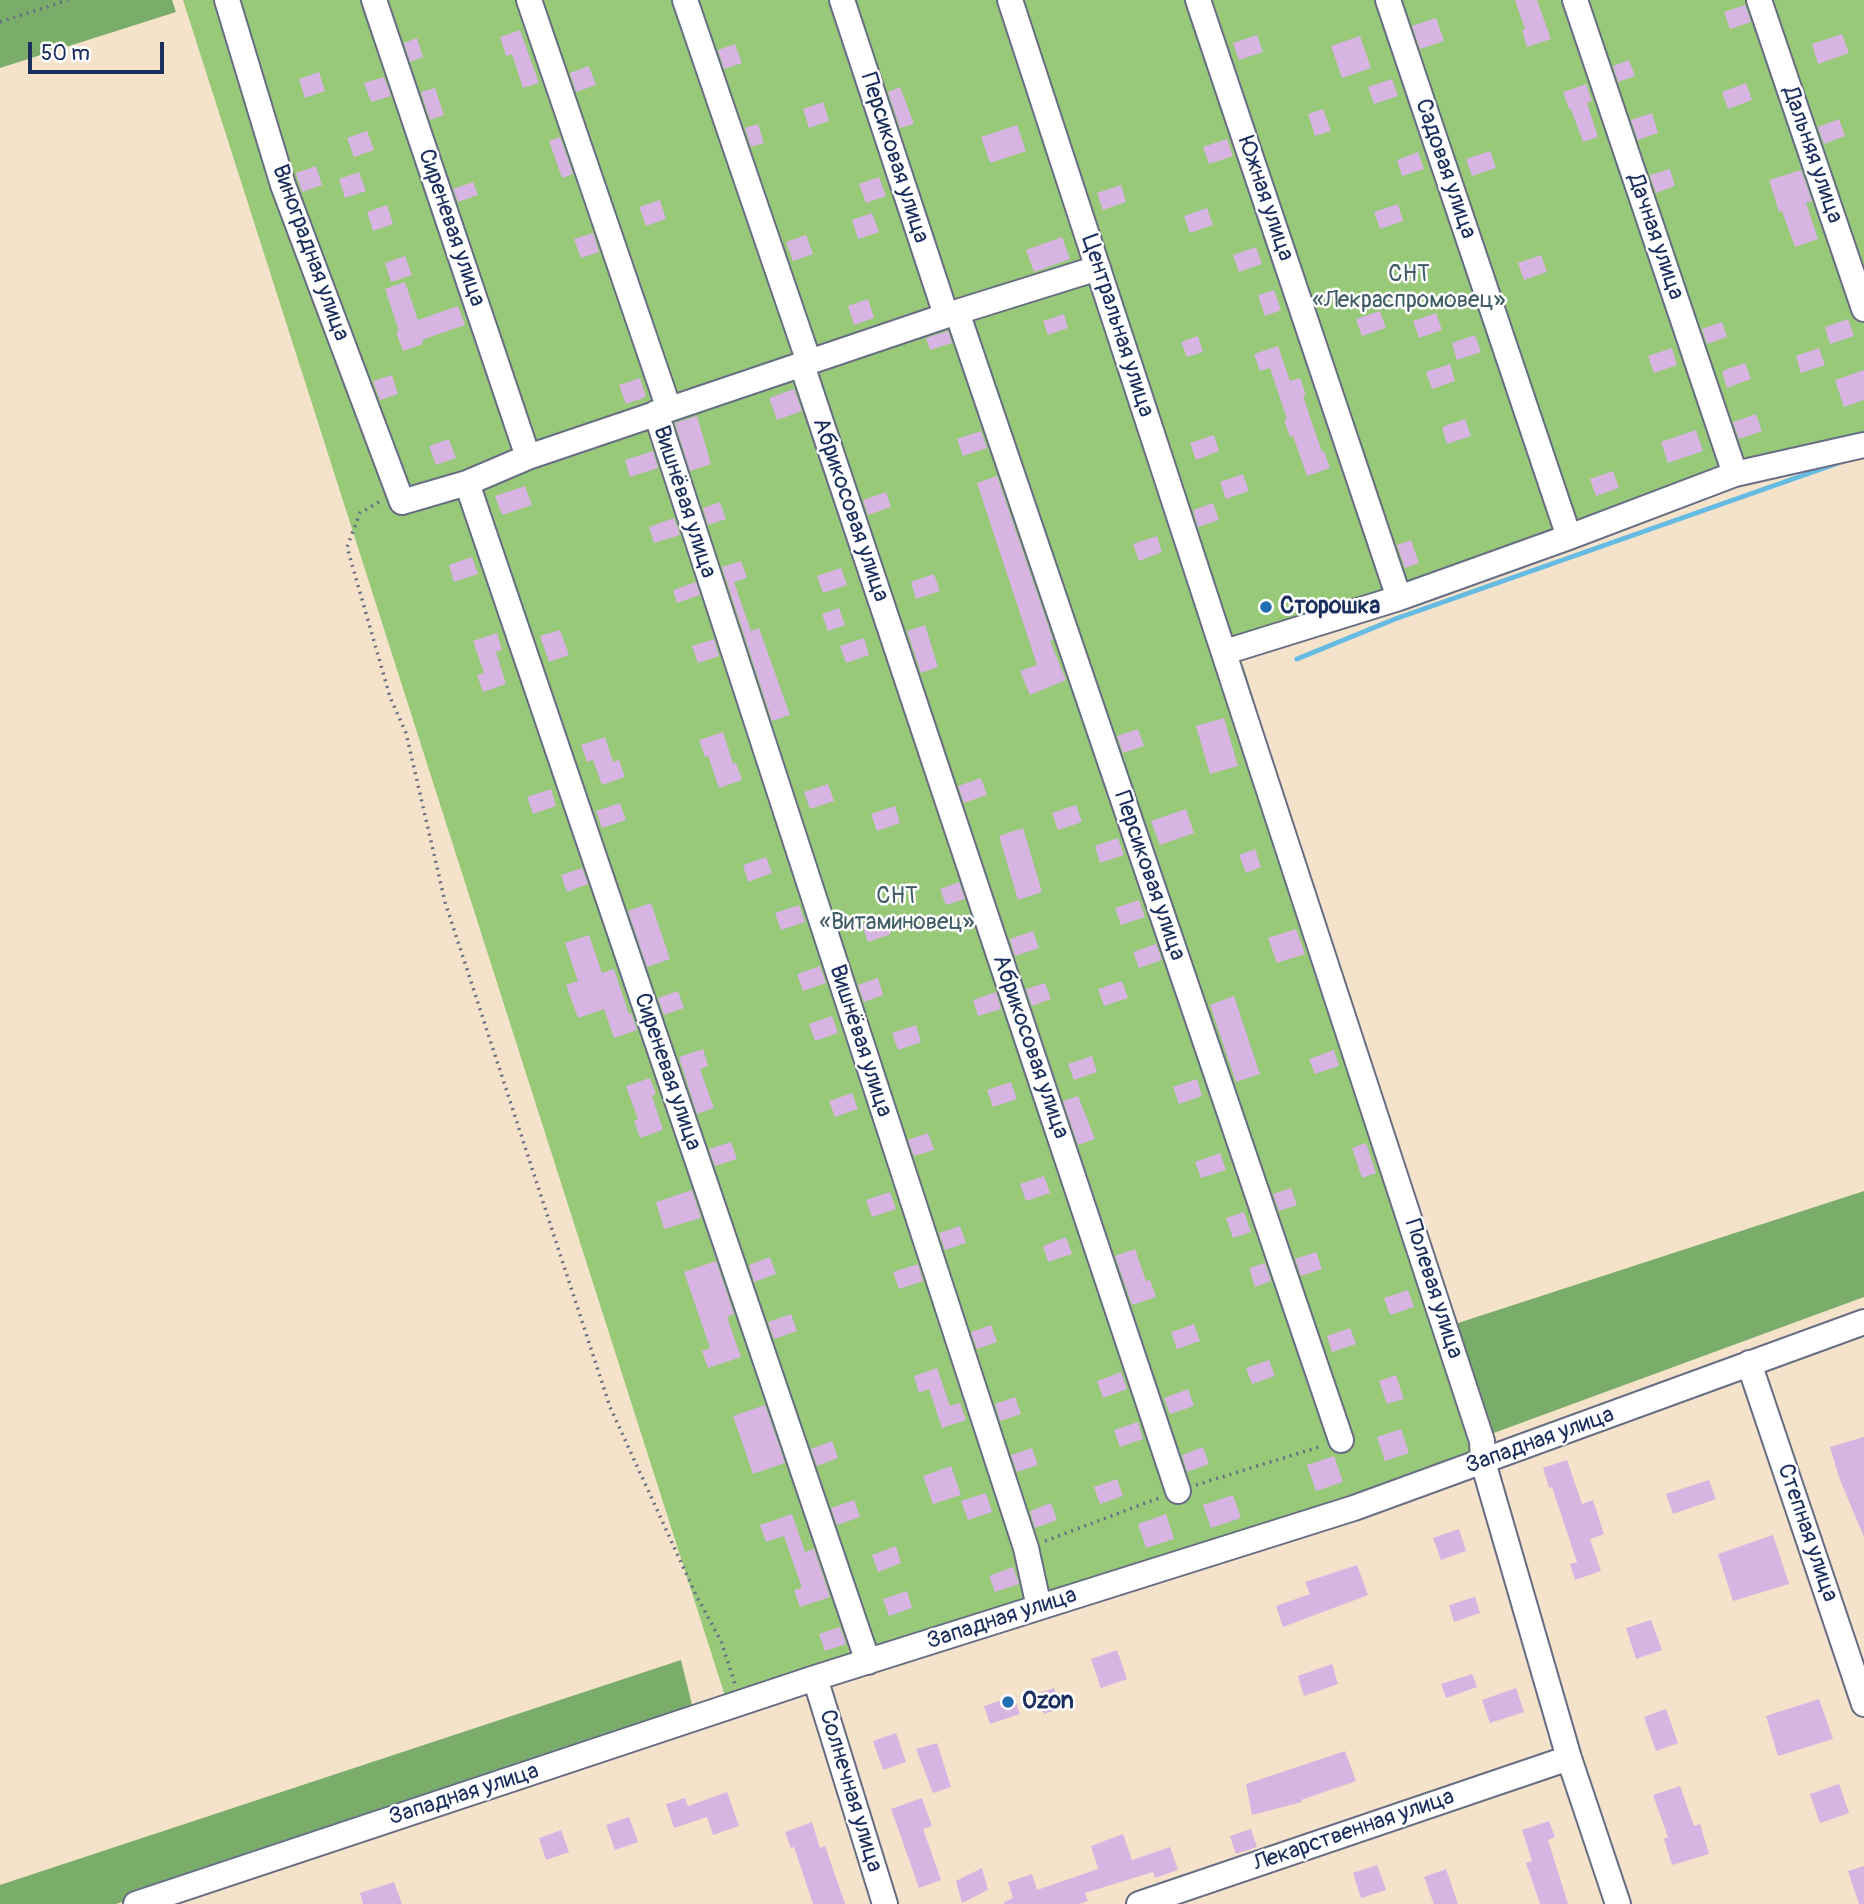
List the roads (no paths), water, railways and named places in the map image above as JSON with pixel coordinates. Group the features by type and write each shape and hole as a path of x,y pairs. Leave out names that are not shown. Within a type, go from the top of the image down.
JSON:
{"street":[{"name":"Виноградная улица","path":"227,0 283,185 402,502 467,482"},
{"name":"Сиреневая улица","path":"374,0 528,457"},
{"name":"Вишнёвая улица","path":"528,0 1026,1548 1039,1607"},
{"name":"Абрикосовая улица","path":"685,0 1178,1491"},
{"name":"Персиковая улица","path":"842,0 1341,1440"},
{"name":"Центральная улица","path":"1010,0 1233,679"},
{"name":"Южная улица","path":"1198,0 1399,598"},
{"name":"Садовая улица","path":"1388,0 1569,537"},
{"name":"Дачная улица","path":"1575,0 1735,474"},
{"name":"Дальняя улица","path":"1759,0 1864,309"},
{"path":"467,482 528,457 662,411 951,313 1098,268"},
{"path":"1225,652 1399,598 1735,474 1864,444"},
{"name":"Сиреневая улица","path":"467,482 868,1662"},
{"name":"Полевая улица","path":"1233,679 1482,1441 1483,1462 1569,1758 1618,1904"},
{"name":"Западная улица","path":"136,1904 815,1678 1354,1508 1864,1322"},
{"name":"Степная улица","path":"1749,1363 1864,1704"},
{"name":"Солнечная улица","path":"815,1678 886,1904"},
{"name":"Лекарственная улица","path":"1139,1904 1569,1758"}],"waterway":[{"path":"1297,659 1395,619 1844,461"}],"place":[{"name":"Сторошка","path":"1266,607"},
{"name":"Ozon","path":"1008,1702"}],"park label":[{"name":"СНТ «Лекраспромовец»","path":"1409,288"},
{"name":"СНТ «Витаминовец»","path":"897,910"}]}
